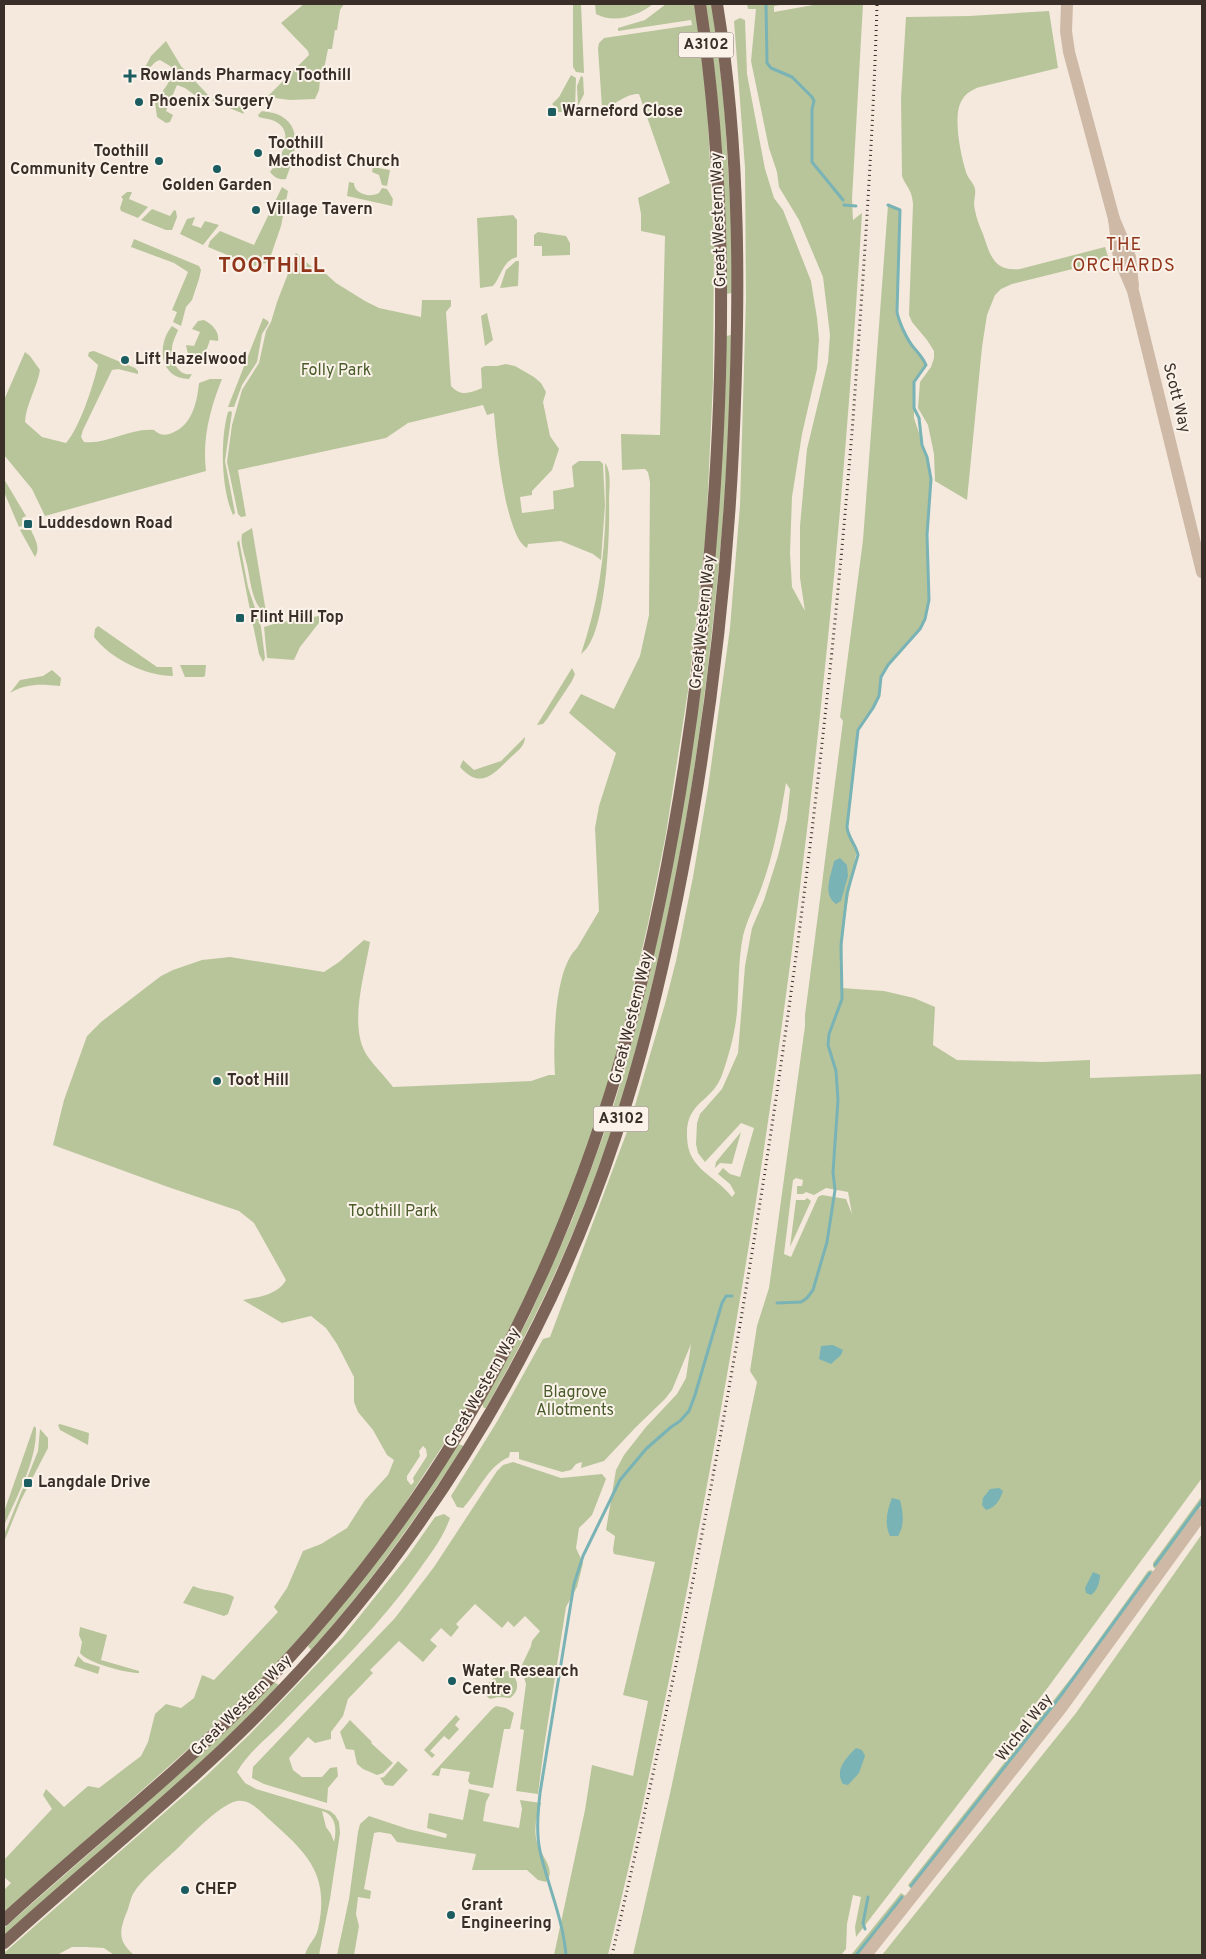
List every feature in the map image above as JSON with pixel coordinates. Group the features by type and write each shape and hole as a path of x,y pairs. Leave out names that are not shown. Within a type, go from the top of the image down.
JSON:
{"main road":[{"name":"Great Western Way","path":"4,1920 166,1779 233,1716 304,1641 360,1574 448,1450 492,1376 537,1288 582,1182 625,1048 652,936 681,786 694,700 705,605 718,423 720,292 717,148 712,86 700,4"},
{"name":"Great Western Way","path":"4,1943 168,1799 245,1728 327,1641 387,1567 460,1462 514,1371 557,1283 606,1165 650,1020 676,905 705,741 726,563 736,391 737,269 732,126 725,54 717,4"}],"street":[{"name":"Scott Way","path":"1066,4 1066,31 1069,52 1114,219 1125,241 1130,257 1133,291 1202,572"},
{"name":"Wichel Way","path":"866,1955 1062,1707 1202,1514"}],"green space":[{"path":"304,4 344,4 340,10 332,49 328,49 324,69 321,70 319,90 315,99 290,100 267,97 309,55 308,51 281,23"},
{"path":"573,4 581,4 584,73 576,72 573,67"},
{"path":"595,4 653,4 633,15 610,18 596,14"},
{"name":"Toothill Park","path":"666,4 695,4 706,81 714,243 713,382 706,534 689,684 666,834 648,924 619,1048 586,1155 534,1282 470,1404 391,1525 338,1594 277,1663 213,1727 4,1913 4,1890 11,1883 4,1877 4,1860 52,1809 43,1795 46,1789 64,1807 88,1786 99,1788 141,1756 148,1742 155,1714 166,1704 181,1708 194,1698 202,1675 214,1680 278,1612 274,1607 287,1588 303,1551 321,1544 347,1528 365,1500 388,1475 394,1460 387,1455 373,1430 358,1412 354,1402 354,1377 337,1344 326,1328 311,1316 282,1323 243,1300 273,1292 286,1280 254,1223 239,1211 53,1145 64,1100 87,1036 101,1022 161,976 173,970 202,960 230,957 324,972 339,962 364,940 370,942 358,1011 360,1038 366,1054 393,1087 531,1081 555,1075 554,1045 559,989 569,958 599,911 595,828 599,806 616,753 569,713 581,694 614,709 640,656 649,615 650,482 648,472 645,469 622,470 621,434 660,435 665,236 641,231 641,214 638,198 670,183 639,94 633,94 602,108 598,48 599,43 604,38 692,25 691,20 618,31 618,28 645,20","holes":["423,1446 426,1449 427,1456 413,1478 414,1482 411,1485 407,1480 407,1476 420,1456 419,1451"]},
{"path":"705,4 712,4 724,101 731,219 732,293 726,294 723,184 718,112"},
{"name":"Blagrove Allotments","path":"747,4 787,4 774,6 774,12 819,4 863,4 852,199 853,220 862,213 838,536 822,697 804,857 760,1177 734,1337 705,1496 647,1784 608,1955 554,1955 585,1810 592,1765 633,1776 648,1701 623,1695 655,1562 614,1554 615,1536 606,1530 616,1470 624,1455 646,1427 677,1394 686,1378 691,1344 672,1390 604,1461 581,1468 582,1462 576,1464 571,1470 562,1472 519,1459 519,1452 510,1452 509,1457 501,1461 489,1473 463,1508 457,1507 451,1496 498,1420 543,1339 550,1337 628,1129 665,1004 693,877 708,788 730,628 740,505 746,298 745,168 734,21 740,18 745,20 747,74 765,169 774,198 783,210 811,281 817,318 819,339 817,369 802,434 792,497 790,553 792,587 805,611 800,578 800,526 807,449 828,362 830,335 823,277 799,220 779,187 777,172 769,148 751,61 756,9 748,9","holes":["786,783 790,789 787,819 778,856 764,900 752,928 745,966 738,1053 722,1089 700,1114 697,1123 696,1144 698,1153 705,1162 741,1123 754,1128 740,1177 730,1174 723,1168 718,1174 730,1184 735,1193 732,1197 695,1162 688,1146 687,1131 693,1112 717,1085 727,1060 736,1020 739,964 743,936 770,861"]},
{"path":"1049,11 1058,68 972,90 962,100 959,107 958,136 964,165 975,189 975,212 991,255 1004,268 1020,269 1105,247 1109,260 1012,284 1001,289 995,295 987,315 982,347 967,500 935,481 934,454 928,425 918,408 920,382 931,367 934,351 912,322 909,315 913,204 910,191 902,176 901,98 906,17 969,16"},
{"path":"166,41 181,66 208,95 206,98 200,99 185,88 177,85 166,111 173,115 170,122 166,123 157,117 155,102 174,71 160,60 142,73 151,56"},
{"path":"571,75 576,78 575,109 570,112 557,112 552,104 559,97"},
{"path":"581,76 583,77 584,94 578,106 577,86"},
{"path":"219,97 241,107 244,114 212,101 214,98"},
{"path":"262,111 281,116 293,129 295,137 294,154 286,179 277,178 270,172 284,148 285,134 283,128 276,122 259,117 258,115"},
{"path":"373,167 390,170 387,186 382,185 379,175 372,172"},
{"path":"349,182 354,183 357,190 367,195 379,193 382,188 387,189 393,199 392,206 347,196"},
{"path":"282,187 288,191 281,226 270,258 266,263 254,266 208,247 210,241 220,231 254,245"},
{"path":"127,192 132,192 129,199 148,207 138,218 121,211 123,199 121,197"},
{"path":"888,205 900,210 897,312 907,337 926,365 914,382 914,418 927,457 931,479 927,535 929,600 925,619 920,629 888,665 881,678 879,696 858,730 847,827 857,849 843,927 841,988 884,991 914,998 935,1007 933,1045 957,1060 1043,1062 1090,1060 1090,1078 1202,1074 1202,1478 1049,1686 856,1937 855,1927 861,1897 853,1895 847,1924 846,1949 841,1955 633,1955 671,1789 757,1382 750,1371 757,1326 769,1288 805,1026 843,721 840,717 863,540","holes":["796,1178 803,1180 802,1186 797,1186 797,1194 806,1192 814,1195 826,1188 848,1192 852,1214 846,1199 822,1195 818,1197 791,1257 784,1254 793,1180"]},
{"path":"152,209 170,216 174,210 176,211 177,217 172,230 166,230 141,220"},
{"path":"513,215 517,220 517,257 505,265 493,286 480,288 477,218"},
{"path":"195,217 192,225 201,228 205,221 219,225 203,245 180,234 187,219"},
{"path":"538,232 566,236 570,243 570,255 542,256 542,246 534,246 534,235"},
{"path":"134,239 199,266 201,270 199,279 192,300 186,307 181,326 173,322 177,312 172,310 188,272 174,263 131,247"},
{"name":"Folly Park","path":"296,253 312,267 325,273 336,283 379,308 421,317 422,300 451,300 451,306 446,312 451,386 458,392 470,392 482,388 481,368 485,366 506,364 515,366 541,383 546,392 543,402 550,436 559,449 552,470 532,491 532,495 520,497 522,513 554,509 553,491 574,487 572,466 579,461 600,461 603,464 605,505 601,560 593,554 561,541 528,544 527,548 519,540 507,507 494,413 487,415 483,405 408,423 386,438 238,470 246,516 241,517 238,514 227,462 232,425 242,390 259,363 266,331"},
{"path":"516,261 519,261 518,286 500,288 506,270"},
{"path":"487,313 493,340 485,346 481,316"},
{"path":"263,318 269,323 262,334 257,362 242,385 234,407 228,407"},
{"path":"204,320 215,329 218,334 218,341 210,340 205,354 211,358 209,362 198,365 189,359 186,345 194,346 200,332 192,329 198,321"},
{"path":"172,326 178,330 172,346 174,363 183,373 192,374 189,379 179,378 172,373 164,360 164,342"},
{"path":"731,335 726,483 712,631 688,811 661,945 625,1090 587,1198 541,1304 486,1408 484,1408 482,1404 529,1317 572,1220 609,1120 626,1065 666,898 682,809 726,336"},
{"path":"94,351 135,368 138,374 118,369 112,370 83,430 81,437 84,442 101,441 145,430 154,430 162,434 172,433 189,419 195,406 199,383 210,379 222,379 208,424 205,447 206,471 45,516 32,489 4,455 4,400 25,352 40,370 27,409 25,422 42,437 66,443 81,417 93,384 98,365 88,356 89,352"},
{"path":"230,411 232,412 225,461 235,513 233,515 226,492 223,464 225,423"},
{"path":"605,463 609,471 610,481 609,535 602,606 590,644 581,654 599,583 605,536"},
{"path":"4,479 26,516 22,518 25,525 19,527 4,492"},
{"path":"26,528 31,530 37,544 37,554 35,557 20,530"},
{"path":"252,528 266,612 261,609 255,599 242,545 242,534"},
{"path":"239,540 248,587 255,608 250,609 237,543"},
{"path":"258,616 265,658 263,662 259,654 252,620 252,617"},
{"path":"319,616 322,619 300,647 294,660 267,658 264,627"},
{"path":"98,626 157,667 172,667 173,676 152,673 119,659 94,637 95,629"},
{"path":"180,665 206,665 205,676 185,677"},
{"path":"572,668 575,674 572,681 547,719 543,724 537,725"},
{"path":"52,670 61,678 60,686 34,685 22,687 10,693 20,680 43,676"},
{"path":"525,737 525,741 520,749 497,771 486,778 474,777 467,774 460,767 463,760 474,770 501,761"},
{"path":"741,1132 732,1164 720,1163 715,1168 716,1162"},
{"path":"807,1198 811,1201 790,1247 796,1200 805,1200"},
{"path":"58,1425 89,1433 88,1445 60,1430"},
{"path":"34,1426 36,1428 35,1441 30,1466 4,1526 4,1512"},
{"path":"40,1429 48,1438 48,1448 21,1500 4,1542 4,1535 38,1451"},
{"path":"458,1444 464,1446 410,1525 353,1602 311,1650 308,1646 401,1530"},
{"path":"513,1462 561,1478 602,1474 606,1479 592,1515 579,1528 576,1548 583,1563 577,1587 566,1607 538,1794 516,1791 524,1730 520,1729 526,1684 521,1667 532,1641 540,1631 525,1616 514,1627 508,1621 502,1628 475,1604 456,1624 459,1627 451,1637 441,1628 430,1640 437,1646 423,1662 399,1641 370,1670 373,1673 348,1699 343,1716 331,1732 331,1739 315,1743 308,1737 289,1758 293,1770 302,1777 322,1777 330,1768 337,1767 338,1776 328,1788 327,1803 264,1784 252,1778 253,1767 395,1618 434,1567 497,1471 503,1465"},
{"path":"1202,1496 1202,1505 1156,1569 1153,1567 1153,1563"},
{"path":"444,1514 450,1518 436,1545 404,1590 355,1647 254,1750 237,1772 245,1783 256,1789 330,1811 339,1822 340,1833 319,1955 305,1955 317,1933 321,1910 321,1894 313,1867 296,1844 256,1807 247,1802 237,1801 230,1803 207,1820 150,1874 135,1891 123,1923 121,1934 124,1944 134,1955 114,1955 104,1948 72,1947 57,1955 4,1955 205,1777 249,1735 343,1637 407,1557 435,1517","holes":["322,1811 327,1813 334,1823 334,1842 326,1827"]},
{"path":"1202,1534 1202,1955 882,1955 1076,1713"},
{"path":"1148,1571 1154,1572 1079,1676 912,1890 908,1885 1075,1673"},
{"path":"193,1586 234,1597 228,1614 224,1616 183,1603"},
{"path":"80,1627 107,1635 101,1660 139,1671 139,1673 107,1667 84,1657 80,1653 82,1642 79,1635"},
{"path":"78,1656 84,1662 100,1667 98,1674 74,1666"},
{"path":"502,1669 515,1677 516,1690 510,1698 498,1697 490,1699 481,1691"},
{"path":"274,1682 279,1685 213,1751 4,1936 4,1928 142,1807"},
{"path":"496,1706 506,1708 514,1713 510,1729 504,1729 493,1788 470,1784 468,1781 470,1772 441,1768 439,1776 431,1775 492,1709"},
{"path":"456,1715 460,1719 455,1725 459,1729 449,1740 444,1736 430,1751 435,1755 432,1758 424,1750"},
{"path":"350,1720 393,1763 383,1773 377,1775 363,1769 357,1764 354,1750 346,1749 340,1732"},
{"path":"398,1761 408,1770 393,1786 385,1785 380,1778 384,1777"},
{"path":"469,1789 490,1794 486,1802 483,1821 519,1828 522,1809 520,1800 541,1803 536,1820 535,1834 537,1844 549,1866 550,1872 546,1882 538,1880 527,1870 472,1870 476,1854 397,1842 391,1834 374,1833 364,1889 371,1891 370,1899 358,1897 356,1914 359,1926 354,1955 337,1955 349,1899 360,1824 369,1816 408,1829 446,1838 447,1834 427,1828 429,1813 463,1820"},
{"path":"901,1893 907,1897 860,1955 851,1955"}],"water":[{"path":"840,858 847,865 848,876 841,901 836,904 829,895 828,890 834,861"},
{"path":"833,1345 843,1350 841,1355 831,1364 819,1359 821,1346"},
{"path":"999,1488 1003,1491 999,1500 995,1505 986,1510 982,1505 983,1498 990,1489"},
{"path":"892,1498 900,1500 902,1510 903,1519 898,1536 890,1536 887,1526"},
{"path":"1093,1572 1100,1575 1100,1578 1096,1589 1091,1595 1086,1593 1085,1588"},
{"path":"856,1748 862,1750 865,1756 859,1773 848,1785 843,1784 840,1774 842,1765"}],"waterway":[{"path":"766,4 767,63 771,68 792,77 812,97 814,101 812,109 812,162 843,200"},
{"path":"844,205 856,206"},
{"path":"777,1303 801,1302 813,1290 827,1242 835,1190 833,1172 838,1100 836,1071 828,1045 829,1034 842,999 841,945 847,893 858,855 847,827 858,730 879,696 881,677 888,665 920,629 925,619 929,600 927,535 931,479 927,457 922,445 919,418 914,408 914,382 926,365 906,336 897,312 900,210 888,205"},
{"path":"566,1955 559,1916 540,1851 538,1822 540,1793 574,1584 583,1556 620,1480 646,1449 680,1421 689,1411 722,1303 726,1296 732,1296"},
{"path":"1155,1565 1202,1501"},
{"path":"911,1886 1062,1694 1150,1573"},
{"path":"865,1929 863,1923 868,1897"},
{"path":"856,1955 902,1897"}],"railway":[{"path":"612,1955 655,1765 694,1575 730,1384 762,1192 790,999 815,807 836,613 853,419 870,160 877,4"}],"place":[{"name":"Rowlands Pharmacy Toothill","path":"130,76"},
{"name":"Phoenix Surgery","path":"139,102"},
{"name":"Warneford Close","path":"552,112"},
{"name":"Toothill Methodist Church","path":"258,153"},
{"name":"Toothill Community Centre","path":"159,161"},
{"name":"Golden Garden","path":"217,169"},
{"name":"Village Tavern","path":"256,210"},
{"name":"Lift Hazelwood","path":"125,360"},
{"name":"Luddesdown Road","path":"28,524"},
{"name":"Flint Hill Top","path":"240,618"},
{"name":"Toot Hill","path":"217,1081"},
{"name":"Langdale Drive","path":"28,1483"},
{"name":"Water Research Centre","path":"452,1681"},
{"name":"CHEP","path":"185,1890"},
{"name":"Grant Engineering","path":"451,1915"}],"district":[{"name":"THE ORCHARDS","path":"1124,255"},
{"name":"TOOTHILL","path":"272,266"}]}
